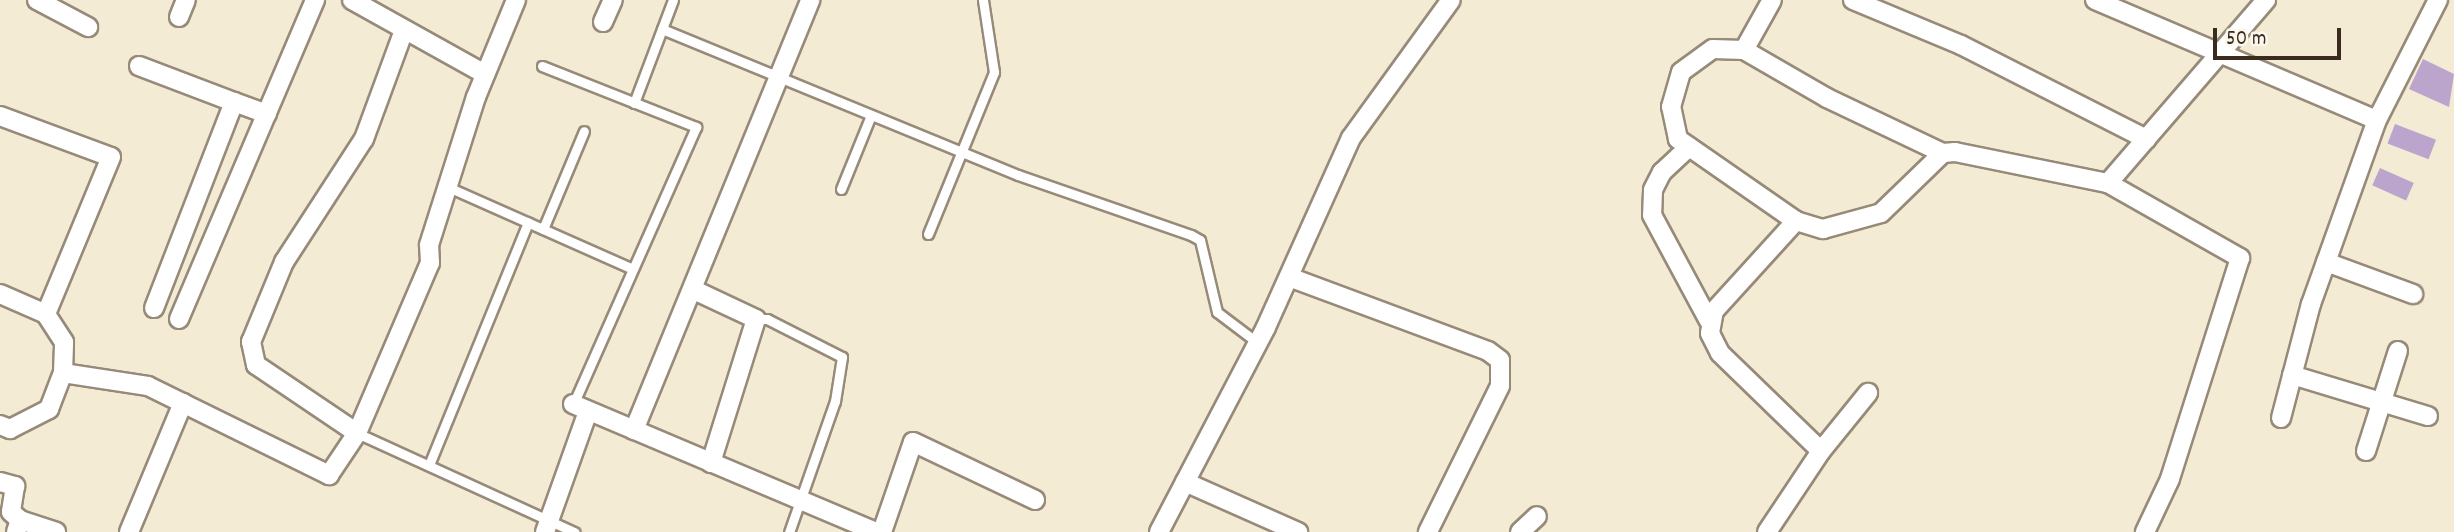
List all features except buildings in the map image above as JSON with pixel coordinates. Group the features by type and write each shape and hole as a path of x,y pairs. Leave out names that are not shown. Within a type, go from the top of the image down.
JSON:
{"street":[{"path":"37,0 88,27"},
{"path":"179,17 186,0"},
{"path":"179,319 315,0"},
{"path":"352,0 485,74"},
{"path":"63,373 148,386 329,475 357,433 430,263 429,245 447,187 485,74 516,0"},
{"path":"604,22 612,0"},
{"path":"634,430 781,78 810,0"},
{"path":"1159,532 1258,343 1351,138 1451,0"},
{"path":"1744,50 1772,0"},
{"path":"1853,0 1961,45 2146,139"},
{"path":"2095,0 2222,51 2377,120"},
{"path":"2108,183 2266,0"},
{"path":"2281,418 2326,262 2377,120 2438,0"},
{"path":"357,433 256,365 251,342 284,262 364,139 404,30"},
{"path":"1943,153 1881,213 1823,229 1796,221 1678,139 1671,107 1681,72 1713,49 1744,50 1827,98 1943,153 1955,152 2108,183 2240,258 2170,479 2145,532"},
{"path":"139,66 267,114"},
{"path":"154,308 234,102"},
{"path":"0,116 111,157 46,314"},
{"path":"1689,147 1662,172 1653,190 1651,215 1709,321 1720,353 1821,451"},
{"path":"1709,321 1796,221"},
{"path":"2326,262 2413,294"},
{"path":"1289,277 1488,351 1500,360 1500,386 1428,532"},
{"path":"694,290 756,319 711,463"},
{"path":"0,294 46,314 64,342 63,373 49,409 10,429 0,425"},
{"path":"2366,451 2398,351"},
{"path":"2292,375 2428,415"},
{"path":"1767,532 1821,451 1868,393"},
{"path":"129,532 183,403"},
{"path":"547,525 581,407 876,532"},
{"path":"882,532 913,442 1035,500"},
{"path":"0,482 15,486 10,512 18,526 56,532"},
{"path":"1185,482 1297,532"},
{"path":"1520,532 1537,516"}],"lane":[{"path":"634,103 673,0"},
{"path":"928,234 994,72 983,0"},
{"path":"662,29 961,152 1200,240 1217,312 1258,343"},
{"path":"542,66 696,127 633,269 581,407"},
{"path":"841,189 872,115"},
{"path":"543,229 584,131"},
{"path":"447,187 633,269"},
{"path":"429,465 527,222"},
{"path":"756,319 767,319 842,358 835,401 789,532"},
{"path":"357,433 429,465 547,525 574,532"}]}
